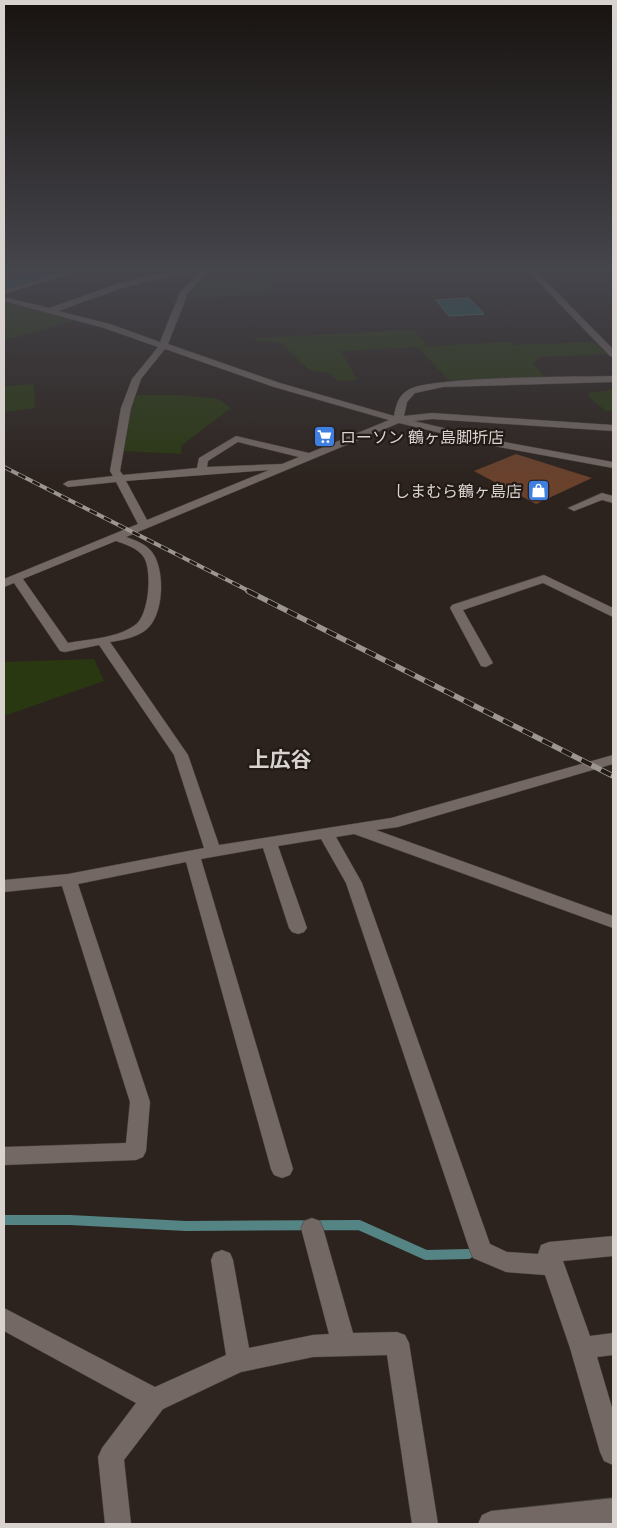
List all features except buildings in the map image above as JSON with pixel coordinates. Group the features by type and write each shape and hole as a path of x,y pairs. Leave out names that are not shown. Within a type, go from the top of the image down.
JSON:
{"street":[{"path":"147,340 287,388 398,420 499,444 613,465"},
{"path":"144,525 115,471 126,408 137,379 163,346 165,340"},
{"path":"600,340 613,354"},
{"path":"398,420 402,401 412,390 443,384 613,379"},
{"path":"116,536 147,553 151,560 155,583 152,608 146,623 131,634 65,648 10,580 116,536 311,457 398,420 432,416 613,428"},
{"path":"202,470 203,460 236,440 311,457"},
{"path":"68,484 202,470 289,466"},
{"path":"574,508 602,496 613,500"},
{"path":"486,663 456,608 544,579 613,613"},
{"path":"102,640 181,756 212,851"},
{"path":"4,886 68,880 212,851 392,823 613,759"},
{"path":"358,829 613,922"},
{"path":"326,833 354,882 481,1250 506,1262 553,1265"},
{"path":"269,842 298,928"},
{"path":"192,855 282,1169"},
{"path":"4,1156 136,1151 140,1102 68,880"},
{"path":"312,1228 344,1344"},
{"path":"613,1246 550,1252 582,1348 613,1452"},
{"path":"222,1260 239,1361"},
{"path":"4,1320 154,1400"},
{"path":"118,1524 111,1457 154,1400 239,1361 313,1346 397,1343 425,1524"},
{"path":"582,1348 613,1344"},
{"path":"492,1524 613,1511"}],"green space":[{"path":"423,340 428,346 510,342 513,345 594,342 607,354 540,357 533,363 545,377 448,380 418,347 341,351 357,380 338,381 329,373 309,370 280,342 256,341"},
{"path":"34,384 35,408 4,412 4,386"},
{"path":"613,390 613,411 605,411 587,393"},
{"path":"137,395 177,395 218,399 231,408 182,445 181,454 124,451 132,405"},
{"path":"94,659 104,681 4,716 4,662"}],"waterway":[{"path":"4,1220 70,1220 186,1226 359,1225 426,1255 468,1254"}],"railway":[{"path":"4,467 251,592"},
{"path":"248,591 613,776"}],"place":[{"name":"ローソン 鶴ヶ島脚折店","path":"324,437"},
{"name":"しまむら鶴ヶ島店","path":"538,491"}],"district":[{"name":"上広谷","path":"280,759"}]}
